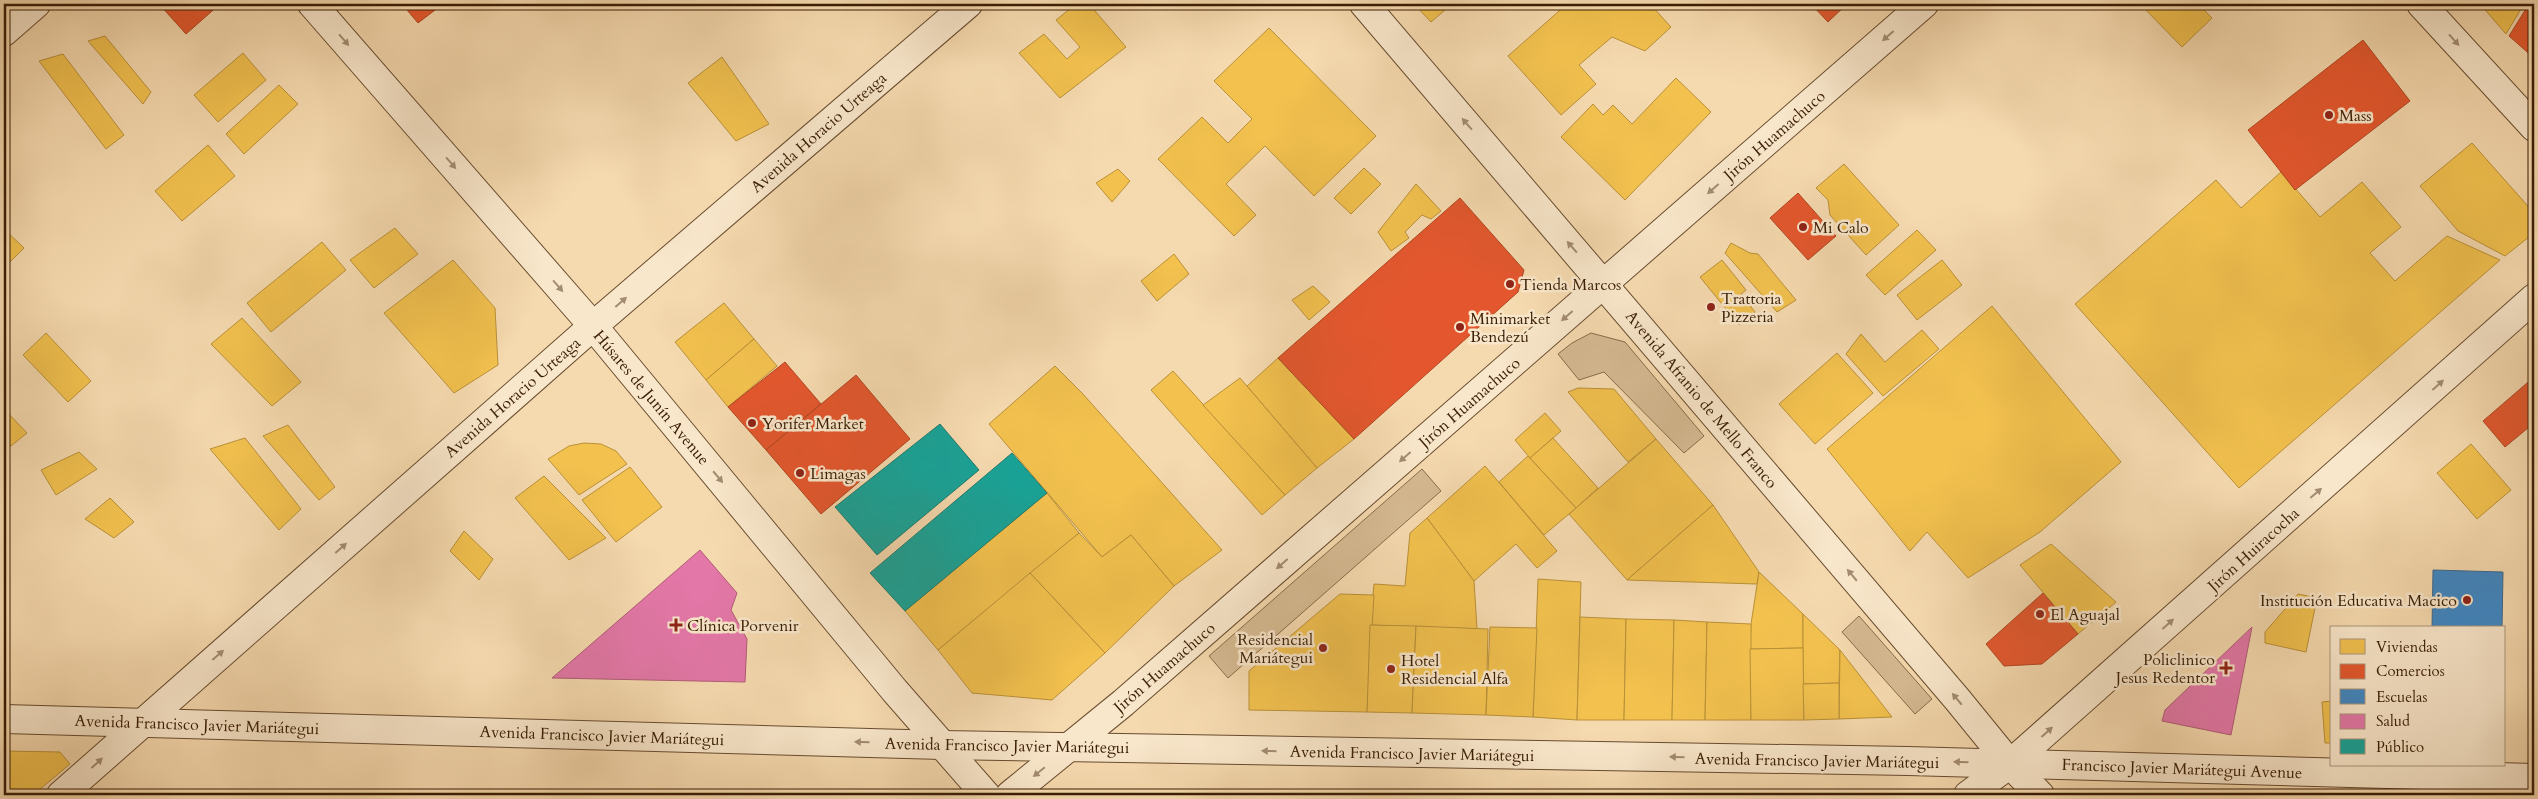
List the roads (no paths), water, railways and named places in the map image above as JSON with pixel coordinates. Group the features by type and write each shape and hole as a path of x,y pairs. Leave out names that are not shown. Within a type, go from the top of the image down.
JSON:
{"street":[{"path":"4,32 36,4"},
{"name":"Húsares de Junín Avenue","path":"312,4 593,326 942,745 986,795"},
{"name":"Avenida Horacio Urteaga","path":"60,795 593,326 968,4"},
{"name":"Avenida Afranio de Mello Franco","path":"1364,4 1604,284 2010,764 2040,795"},
{"name":"Jirón Huamachuco","path":"1010,795 1070,747 1924,4"},
{"path":"2421,4 2534,126"},
{"name":"Jirón Huiracocha","path":"1968,795 2010,764 2534,298"},
{"name":"Avenida Francisco Javier Mariátegui","path":"4,719 942,745 2010,764"},
{"name":"Francisco Javier Mariátegui Avenue","path":"2010,764 2534,778"}],"place":[{"name":"Mass","path":"2329,115"},
{"name":"Mi Calo","path":"1803,227"},
{"name":"Tienda Marcos","path":"1510,284"},
{"name":"Trattoria Pizzeria","path":"1711,307"},
{"name":"Minimarket Bendezú","path":"1460,327"},
{"name":"Yorifer Market","path":"752,423"},
{"name":"Limagas","path":"800,473"},
{"name":"Institución Educativa Macico","path":"2467,600"},
{"name":"El Aguajal","path":"2040,614"},
{"name":"Clínica Porvenir","path":"676,625"},
{"name":"Residencial Mariátegui","path":"1323,648"},
{"name":"Policlinico Jesus Redentor","path":"2226,668"},
{"name":"Hotel Residencial Alfa","path":"1391,669"}]}
